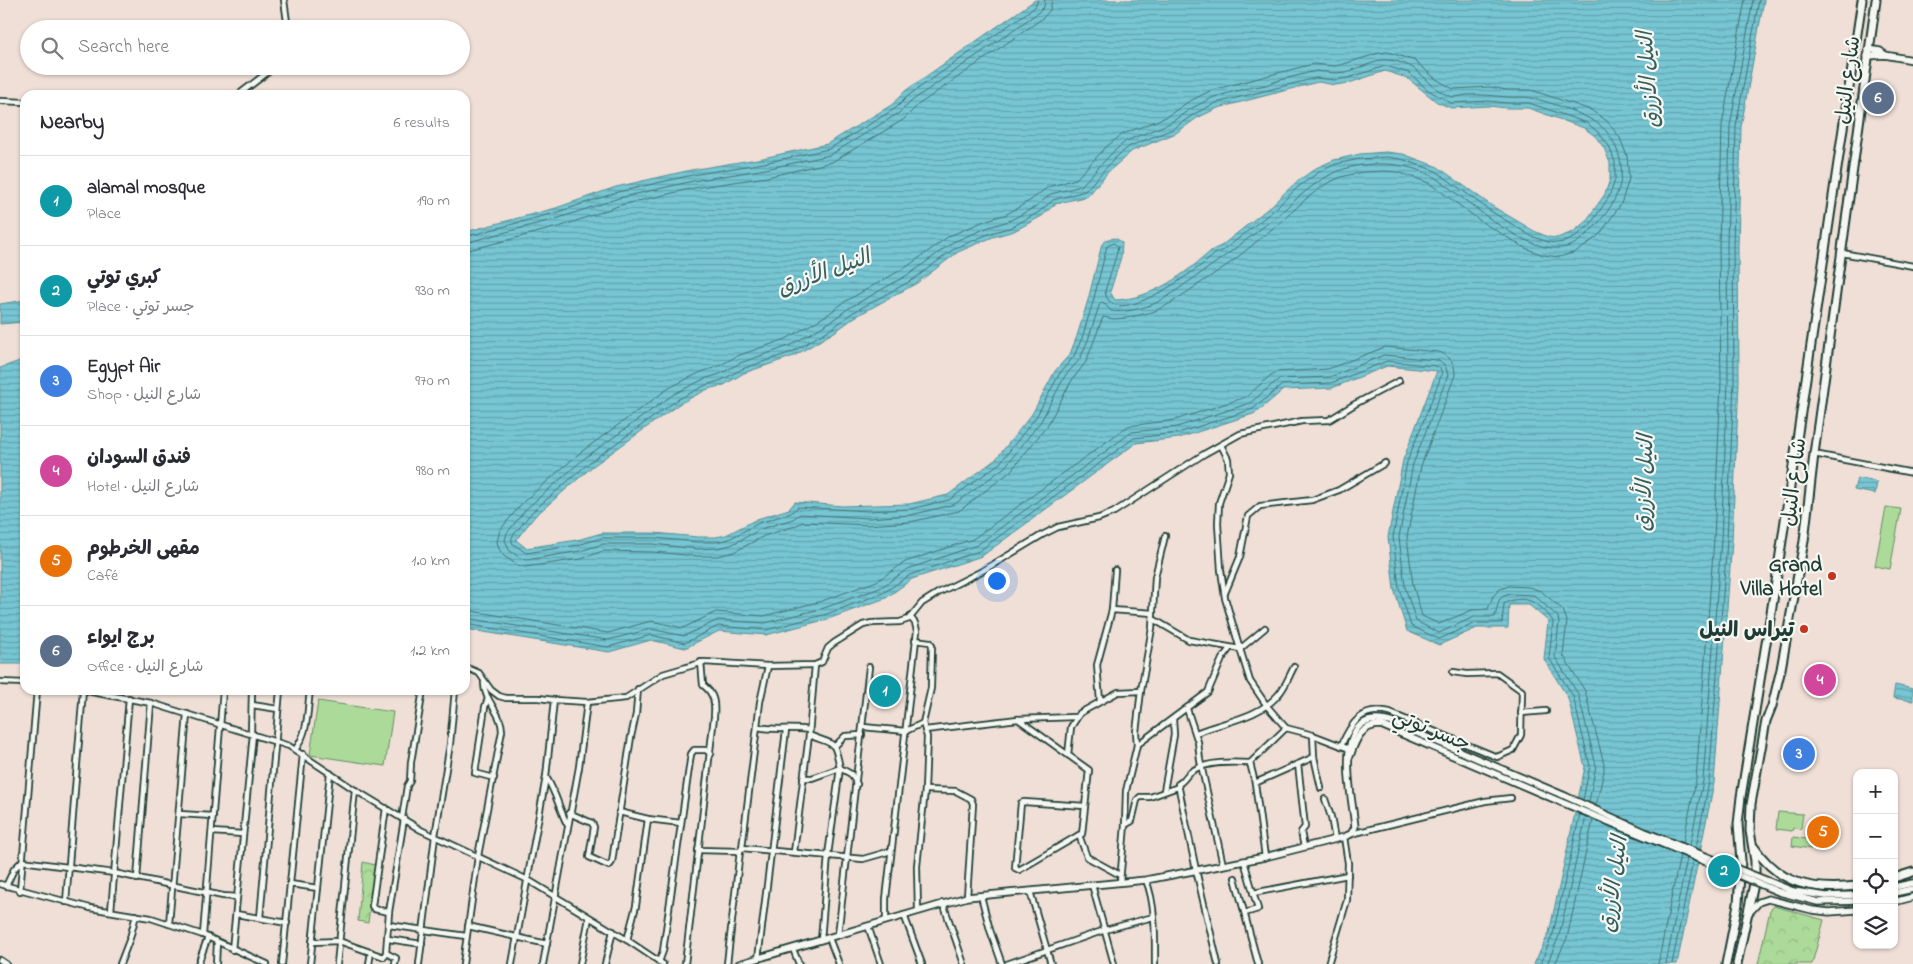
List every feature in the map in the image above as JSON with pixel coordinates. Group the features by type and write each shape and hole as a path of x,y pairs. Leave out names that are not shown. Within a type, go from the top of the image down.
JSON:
{"main road":[{"name":"شارع النيل","path":"1726,964 1738,904 1742,861 1738,824 1741,797 1775,588 1862,0"},
{"name":"شارع النيل","path":"1737,964 1755,880 1755,860 1750,816 1752,797 1764,731 1781,669 1797,587 1876,0"},
{"path":"1752,843 1767,865 1798,884 1816,887 1853,886"},
{"path":"1898,877 1913,872"}],"street":[{"path":"284,0 287,20"},
{"path":"1868,52 1913,60"},
{"path":"245,90 264,75"},
{"path":"0,101 20,102"},
{"path":"1842,253 1913,266"},
{"path":"470,668 479,673 484,682 499,696 506,698 539,698 587,702 626,698 663,674 701,662 768,666 815,665 822,662 828,648 834,643 863,626 872,623 900,622 910,618 922,603 938,593 984,570 1058,527 1099,518 1114,512 1240,434 1302,421 1329,420 1399,381"},
{"path":"1221,445 1228,459 1229,474 1219,503 1221,570 1225,594 1250,681 1267,706 1286,728 1314,735 1350,750 1349,760 1355,828 1351,834"},
{"path":"1814,454 1913,473"},
{"path":"1225,594 1240,557 1248,516 1260,506 1312,500 1321,497 1339,490 1385,463"},
{"path":"1120,882 1126,792 1137,745 1136,732 1153,616 1155,577 1165,536"},
{"path":"1100,701 1097,665 1112,610 1115,570"},
{"path":"1112,610 1153,616 1189,640 1230,648 1240,649 1265,628"},
{"path":"886,920 886,898 891,851 917,630 915,623 910,618"},
{"path":"916,640 930,642 932,645 931,683 924,723 927,737 925,790 917,866 918,910"},
{"path":"1137,745 1208,692 1222,659 1230,648"},
{"path":"685,964 711,754 715,702 708,689 703,685 701,662"},
{"path":"794,852 809,732 815,665"},
{"path":"727,964 741,849 768,666"},
{"path":"838,935 870,668"},
{"path":"1196,733 1243,717 1267,706 1279,694 1294,668"},
{"path":"1342,746 1350,727 1358,719 1367,714 1381,711 1497,757 1513,750 1521,735 1522,691 1498,673 1467,674 1453,672"},
{"path":"0,682 20,683"},
{"path":"463,964 478,856 494,778 502,724 496,709 484,690 484,682"},
{"path":"570,813 592,823 594,827 589,857 609,866 612,862 636,714 638,689"},
{"path":"1068,755 1071,727 1076,717 1082,711 1118,692 1141,691"},
{"path":"20,891 37,695"},
{"path":"66,902 82,695"},
{"path":"111,695 151,703 252,733 296,750 354,790 421,830 528,880 613,931 661,963 692,751 706,750 711,754"},
{"path":"198,964 205,936 223,695"},
{"path":"232,950 252,733 252,695"},
{"path":"260,918 279,695"},
{"path":"296,750 306,730 310,695"},
{"path":"312,942 339,941 384,957 386,953 389,912 422,695"},
{"path":"419,964 455,695"},
{"path":"111,911 129,698"},
{"path":"488,698 485,706 475,773 494,778"},
{"path":"512,964 546,777 554,700"},
{"path":"543,964 579,767 587,702"},
{"path":"137,878 151,703"},
{"path":"252,705 278,709"},
{"path":"1187,708 1196,733 1223,865"},
{"path":"1522,713 1546,711"},
{"path":"170,924 187,714"},
{"path":"925,730 1018,719 1076,717"},
{"path":"1018,719 1089,770 1082,834 1019,870 1015,868 1021,804 1024,802 1085,806"},
{"path":"1164,791 1174,735 1173,719"},
{"name":"جسر توتي","path":"1350,750 1354,732 1364,724 1379,719 1635,834 1779,892 1818,902 1853,901"},
{"path":"863,727 906,731 924,723"},
{"path":"758,727 786,730 799,728 830,741 835,746 840,768 828,855 821,940"},
{"name":"جسر توتي","path":"1395,727 1492,764 1645,832 1793,891 1826,896 1853,895"},
{"path":"1125,825 1132,821 1137,800 1140,797 1150,797 1178,787 1178,784 1183,782 1190,772 1202,766 1237,762 1250,763 1286,728"},
{"path":"758,959 786,730"},
{"path":"835,746 845,736 862,735"},
{"path":"1314,735 1314,757 1321,788"},
{"path":"282,964 303,754"},
{"path":"1255,783 1314,757"},
{"path":"1250,763 1255,783 1265,857"},
{"path":"1298,764 1305,825 1301,832 1304,847"},
{"path":"803,778 812,778 840,768 851,774 857,784"},
{"path":"310,964 330,773"},
{"path":"546,777 553,788 568,824"},
{"path":"1178,787 1218,964"},
{"path":"337,964 354,790"},
{"path":"925,790 956,791 971,799 973,804 967,897"},
{"path":"741,964 904,914 967,897 1146,880 1265,857 1485,801 1511,798"},
{"path":"1325,799 1335,839"},
{"path":"386,808 372,906 374,909 389,912"},
{"path":"620,812 648,819 681,823"},
{"path":"179,814 213,816"},
{"path":"627,940 636,906 648,819"},
{"path":"212,832 243,834"},
{"path":"1078,835 1087,857 1120,875"},
{"path":"1328,964 1347,900 1348,875 1344,837"},
{"path":"698,850 772,850 863,859 891,851"},
{"path":"22,861 114,873 237,897"},
{"path":"6,886 14,869 22,861"},
{"path":"1244,861 1258,909 1244,913"},
{"path":"1253,893 1348,875"},
{"path":"1235,878 1258,964"},
{"path":"1146,880 1150,890 1153,917 1155,964"},
{"path":"1898,886 1913,883"},
{"path":"0,884 66,902 136,915 170,924 205,936 254,961 267,964"},
{"path":"290,884 318,888"},
{"path":"1092,885 1114,964"},
{"path":"1898,892 1913,889"},
{"path":"1030,891 1051,964"},
{"path":"981,896 1002,964"},
{"path":"1898,901 1913,897"},
{"path":"1748,914 1758,902 1768,899 1820,911 1853,911"},
{"path":"943,903 964,964"},
{"path":"236,914 286,923"},
{"path":"904,914 922,964"},
{"path":"120,964 136,915"},
{"path":"1008,964 1105,930 1153,917"},
{"path":"580,964 590,918"},
{"path":"389,926 466,936"},
{"path":"468,926 546,944"},
{"path":"868,926 881,964"},
{"path":"605,964 613,931"},
{"path":"829,938 839,964"},
{"path":"388,939 422,944"},
{"path":"216,964 217,942"},
{"path":"794,949 799,964"},
{"path":"369,964 371,952"},
{"path":"386,953 396,958 395,964"},
{"path":"0,960 6,964"}],"green space":[{"path":"1886,507 1901,509 1890,569 1875,566"},
{"path":"318,701 393,712 385,766 310,755"},
{"path":"1778,812 1803,814 1801,829 1793,828 1792,831 1776,829"},
{"path":"1793,837 1812,840 1811,849 1792,846"},
{"path":"363,862 375,865 368,923 358,921"},
{"path":"1774,906 1824,920 1812,964 1758,964 1770,910"}],"water":[{"name":"النيل الأزرق","path":"1035,0 1764,0 1741,127 1738,247 1739,382 1732,541 1714,783 1677,964 1534,964 1549,933 1585,767 1568,698 1544,659 1548,621 1529,605 1509,605 1508,628 1477,628 1439,645 1407,631 1394,589 1388,537 1403,460 1437,371 1387,366 1332,388 1283,390 1256,413 1179,438 1136,443 982,556 912,579 886,598 828,619 766,635 719,631 685,648 651,640 609,652 470,630 470,231 556,208 616,187 691,170 763,158 827,144 893,104 905,91","holes":["1385,71 1407,78 1437,102 1451,108 1489,106 1528,108 1584,128 1595,136 1604,148 1610,163 1610,179 1605,194 1586,221 1573,232 1557,238 1548,237 1534,231 1492,206 1438,167 1403,154 1386,152 1360,154 1334,160 1316,168 1295,183 1271,206 1191,268 1167,284 1142,295 1129,299 1115,300 1110,292 1121,257 1122,243 1116,238 1108,239 1102,244 1088,300 1070,354 1055,371 1032,414 996,459 948,495 909,504 842,506 795,502 789,509 757,519 726,535 716,537 654,533 602,533 577,540 526,548 516,540 535,516 593,466 679,404 708,389 724,385 744,373 794,356 836,331 855,317 917,283 958,252 993,237 1014,231 1042,216 1055,204 1088,196 1108,172 1132,151 1176,133 1197,118 1218,108 1318,82 1335,85 1349,83"]},
{"path":"20,301 20,322 0,324 0,304"},
{"path":"20,361 20,664 0,664 0,368"},
{"path":"1857,478 1877,482 1875,494 1854,490"},
{"path":"1895,685 1913,689 1913,701 1893,698"}],"place":[{"name":"برج ايواء","path":"1878,98"},
{"name":"Grand Villa Hotel","path":"1832,576"},
{"name":"تيراس النيل","path":"1804,629"},
{"name":"فندق السودان","path":"1820,680"},
{"name":"alamal mosque","path":"885,691"},
{"name":"Egypt Air","path":"1799,754"},
{"name":"مقهى الخرطوم","path":"1823,832"},
{"name":"كبري توتي","path":"1724,871"}]}
